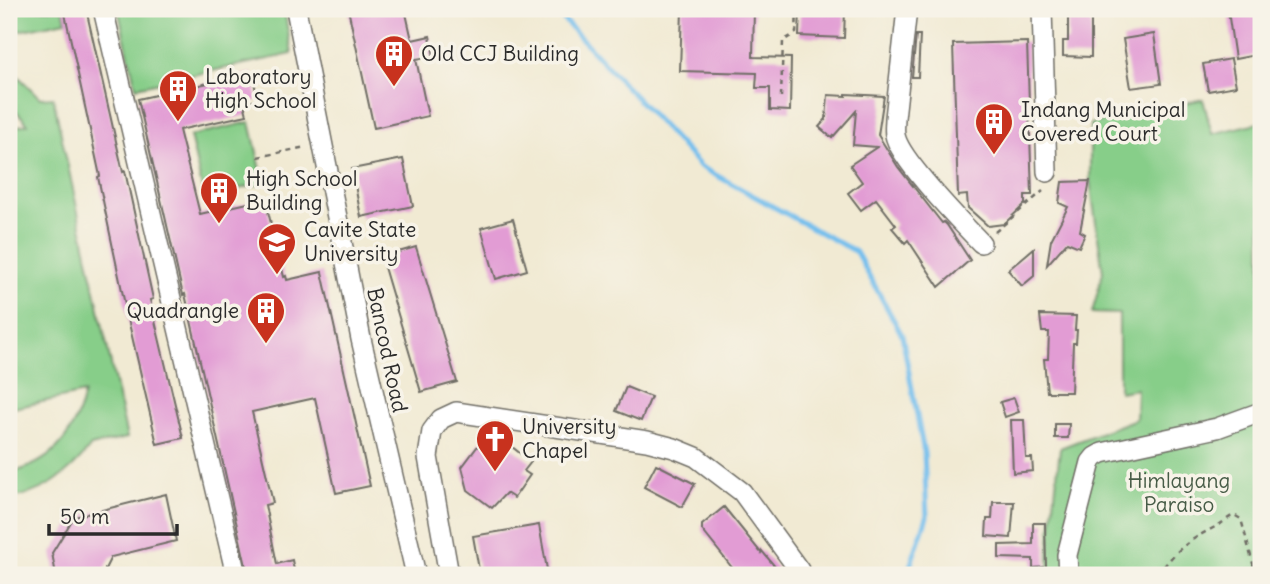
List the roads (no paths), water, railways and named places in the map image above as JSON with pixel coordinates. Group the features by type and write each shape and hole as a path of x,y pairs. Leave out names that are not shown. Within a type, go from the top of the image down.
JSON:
{"street":[{"path":"103,9 236,575"},
{"name":"Bancod Road","path":"296,9 361,339 415,575"},
{"path":"907,9 895,134 902,150 930,187 981,243"},
{"path":"1042,9 1047,172"},
{"path":"449,575 428,457 432,431 441,419 456,412 647,441 696,457 742,492 800,575"},
{"path":"1068,575 1067,555 1091,462 1095,457 1102,453 1217,428 1261,412"}],"waterway":[{"path":"557,9 563,19 701,167 856,252 902,335 924,453 927,517 907,575"}],"place":[{"name":"Old CCJ Building","path":"394,88"},
{"name":"Laboratory High School","path":"178,123"},
{"name":"Indang Municipal Covered Court","path":"994,156"},
{"name":"High School Building","path":"219,225"},
{"name":"Cavite State University","path":"277,276"},
{"name":"Quadrangle","path":"266,345"},
{"name":"University Chapel","path":"495,473"}],"park label":[{"name":"Himlayang Paraiso","path":"1179,493"}]}
